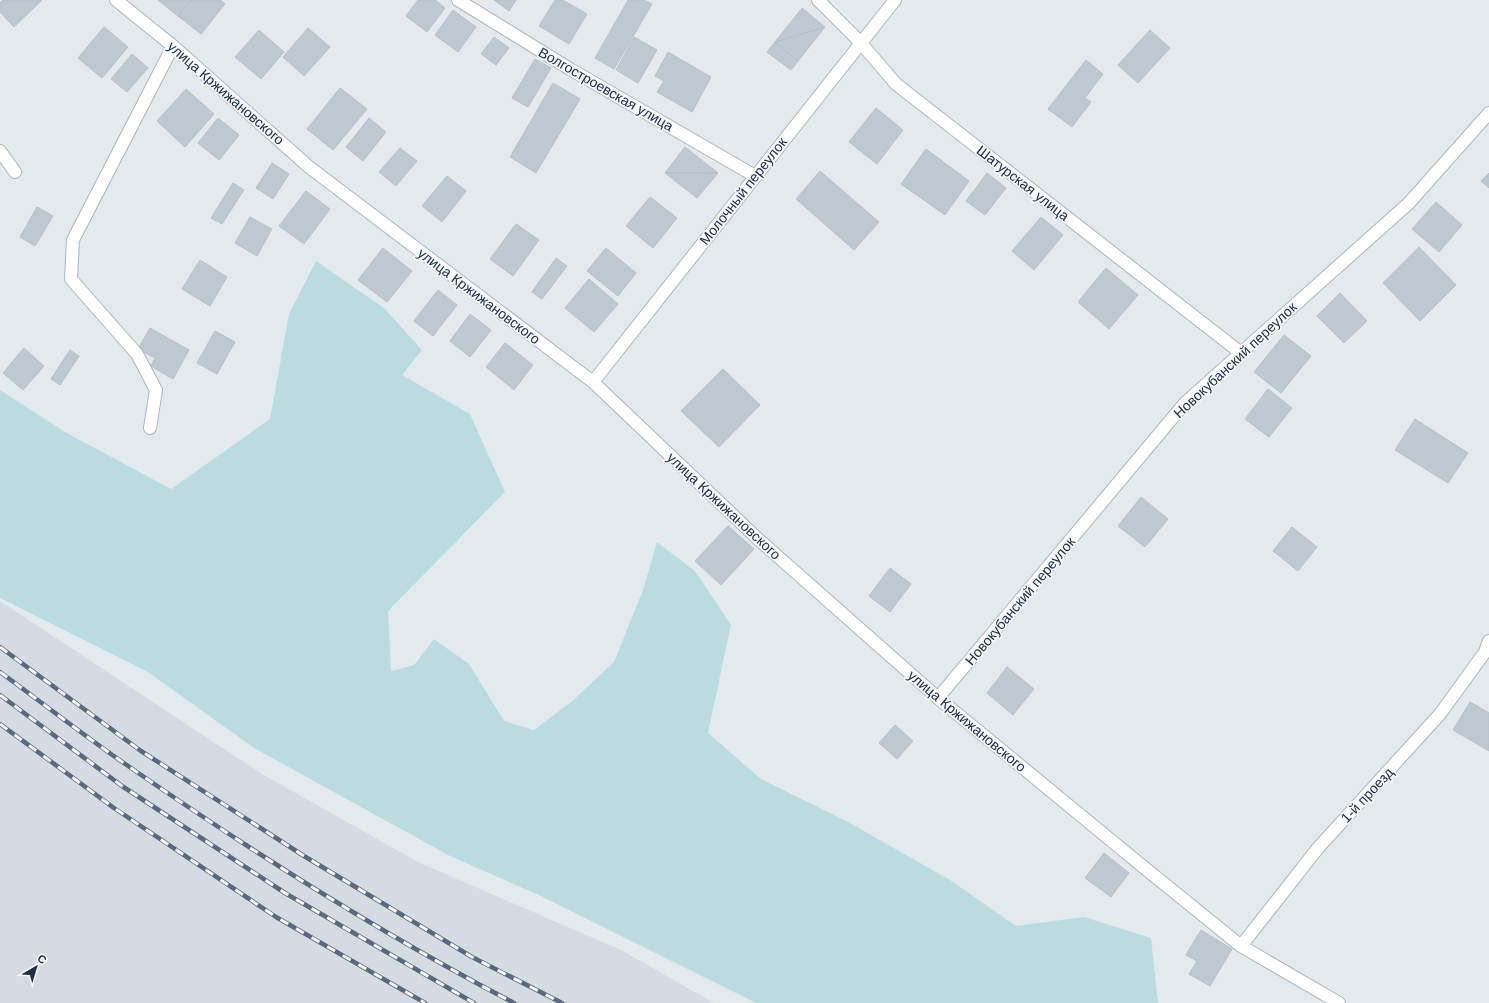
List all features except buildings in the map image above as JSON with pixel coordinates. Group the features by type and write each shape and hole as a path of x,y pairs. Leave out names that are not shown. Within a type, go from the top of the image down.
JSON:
{"street":[{"name":"улица Кржижановского","path":"116,0 173,46 309,167 592,382 758,539 938,698 1240,946 1339,1003"},
{"name":"Волгостроевская улица","path":"458,0 570,69 755,176"},
{"name":"Шатурская улица","path":"818,0 860,42 896,84 1241,353"},
{"name":"Молочный переулок","path":"592,382 860,42 895,0"},
{"path":"150,428 156,390 137,354 71,279 73,240 173,46"},
{"name":"Новокубанский переулок","path":"938,698 1185,403 1409,203 1488,117"},
{"path":"0,151 15,172"},
{"name":"1-й проезд","path":"1240,946 1318,848 1440,714 1485,652 1489,641"}],"shaded area":[{"path":"316,261 384,308 422,350 402,375 470,414 505,492 388,611 391,671 414,665 434,639 469,664 504,721 534,730 571,702 614,662 643,590 657,542 695,571 731,625 708,733 761,779 850,823 950,880 1016,926 1084,917 1151,938 1158,1003 756,1003 541,896 450,856 254,748 148,672 0,598 0,390 65,432 171,489 270,419 289,314"},
{"path":"0,601 262,774 418,862 623,951 714,1003 0,1003"}],"railway":[{"path":"0,647 141,751 304,856 472,957 562,1003"},
{"path":"0,672 115,757 271,862 367,921 514,1003"},
{"path":"0,695 122,786 285,893 474,1003"},
{"path":"0,724 114,808 276,917 425,1003"}]}
